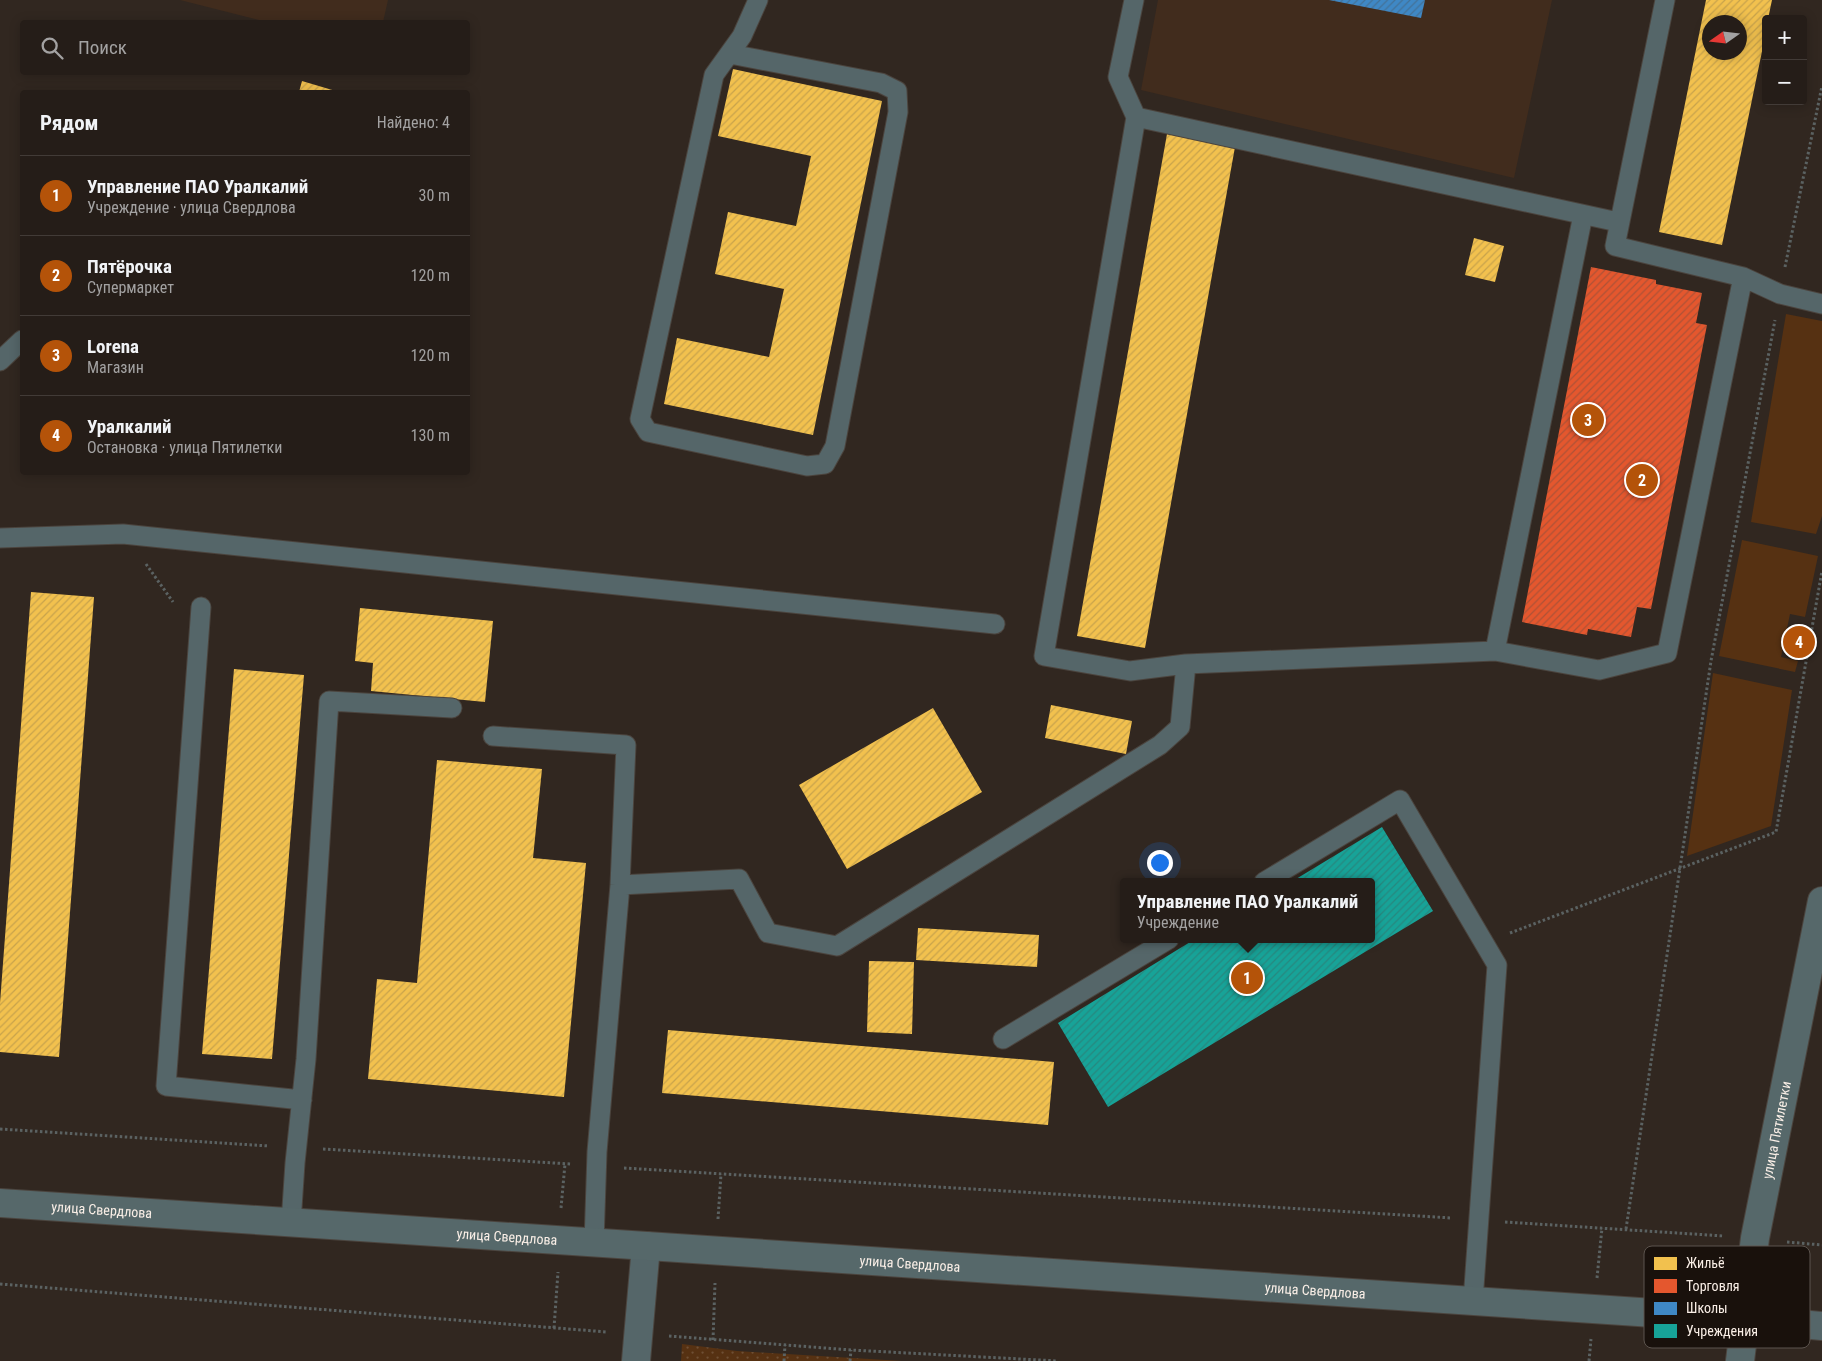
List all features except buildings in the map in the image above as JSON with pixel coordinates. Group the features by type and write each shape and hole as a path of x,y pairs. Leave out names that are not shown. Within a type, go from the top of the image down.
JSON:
{"main road":[{"name":"улица Пятилетки","path":"1754,1246 1822,901"},
{"name":"улица Свердлова","path":"0,1203 1644,1312"},
{"name":"улица Пятилетки","path":"1740,1361 1741,1348"}],"street":[{"path":"636,1361 646,1246"}],"lane":[{"path":"730,54 881,83 897,91 898,112 835,446 825,464 807,466 648,432 640,419 714,75 742,36 758,0"},
{"path":"1134,0 1118,77 1136,117 1044,656 1130,671 1186,664 1495,650 1599,670 1667,653 1743,277"},
{"path":"1665,0 1618,222 1615,246 1743,277 1780,294 1822,304"},
{"path":"1136,117 1618,222"},
{"path":"1495,650 1583,214"},
{"path":"0,362 20,342"},
{"path":"0,538 123,534 995,624"},
{"path":"201,607 166,1086 302,1100"},
{"path":"620,886 739,879 768,933 837,946 1160,746 1180,726 1186,664"},
{"path":"291,1223 306,1062 329,701 452,708"},
{"path":"493,736 626,745 620,886 596,1166 594,1243"},
{"path":"1271,878 1400,800 1497,965 1473,1301"},
{"path":"1003,1039 1161,943"}],"path":[{"path":"1626,1229 1711,661 1780,294 1822,86"},
{"path":"123,534 177,607 201,607"},
{"path":"1484,943 1776,832 1822,571"},
{"path":"0,1129 1626,1229 1755,1238 1822,1245"},
{"path":"0,1284 786,1346 1058,1361"},
{"path":"784,1361 786,1346"},
{"path":"850,1361 851,1350"}],"shaded area":[{"path":"180,0 388,0 383,20 259,20"},
{"path":"1158,0 1552,0 1514,178 1141,90"},
{"path":"1786,314 1822,321 1822,516 1816,534 1751,522"},
{"path":"1742,540 1818,556 1805,617 1790,614 1781,657 1798,661 1795,672 1719,656"},
{"path":"1713,673 1792,690 1771,826 1687,856"},
{"path":"682,1344 737,1351 902,1361 681,1361"}],"place":[{"name":"Lorena","path":"1588,420"},
{"name":"Пятёрочка","path":"1642,480"},
{"name":"Уралкалий","path":"1799,642"},
{"name":"Управление ПАО Уралкалий","path":"1247,978"}]}
